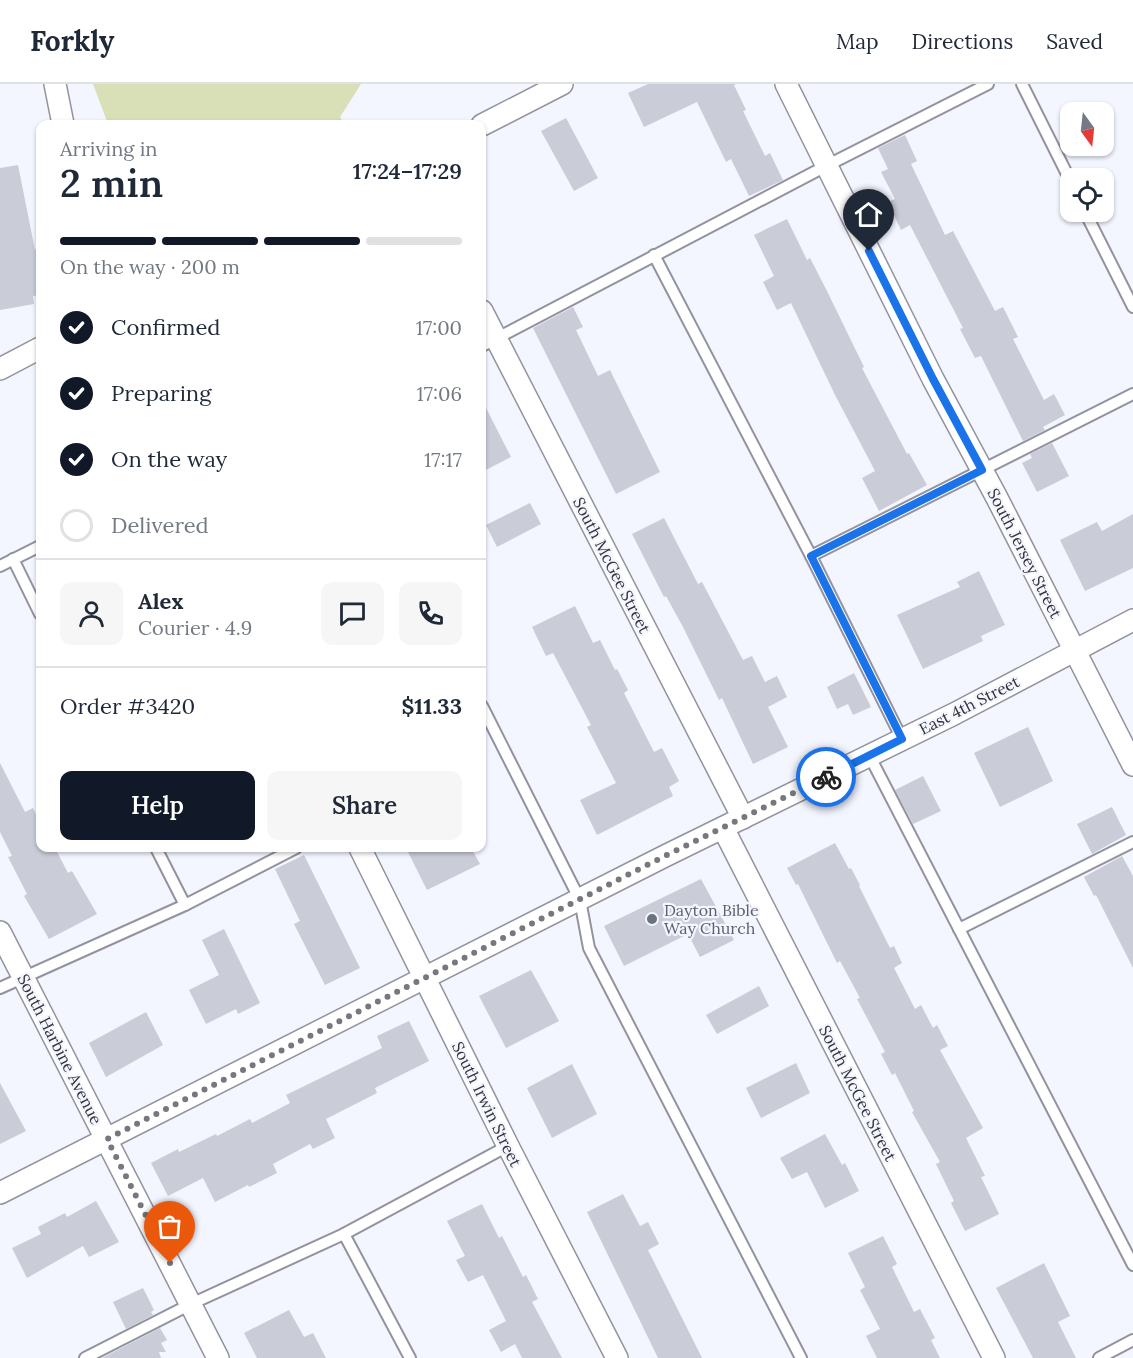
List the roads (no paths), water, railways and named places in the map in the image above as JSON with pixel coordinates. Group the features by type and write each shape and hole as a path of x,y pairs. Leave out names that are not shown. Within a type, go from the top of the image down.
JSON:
{"street":[{"path":"55,84 62,120"},
{"path":"486,123 562,84"},
{"name":"South Jersey Street","path":"786,84 933,379 1133,765"},
{"name":"South McGee Street","path":"489,343 743,818"},
{"path":"0,369 36,350"},
{"name":"East 4th Street","path":"0,1193 954,714 1133,620"},
{"name":"South McGee Street","path":"723,828 994,1358"},
{"name":"South Irwin Street","path":"362,852 508,1146 617,1358"},
{"name":"South Harbine Avenue","path":"0,932 218,1358"}],"lane":[{"path":"489,343 654,255 988,84"},
{"path":"1022,84 1064,168"},
{"path":"1090,222 1133,307"},
{"path":"654,255 811,556 902,739"},
{"path":"811,556 1133,394"},
{"path":"0,566 36,548"},
{"path":"13,559 36,606"},
{"path":"486,714 580,900 589,948 801,1358"},
{"path":"869,755 1133,1265"},
{"path":"959,929 1133,842"},
{"path":"158,852 185,905"},
{"path":"0,988 185,905 288,852"},
{"path":"85,1358 191,1304 344,1234 508,1146"},
{"path":"344,1234 410,1358"},
{"path":"1099,1358 1133,1340"}],"place":[{"name":"Dayton Bible Way Church","path":"652,919"}]}
